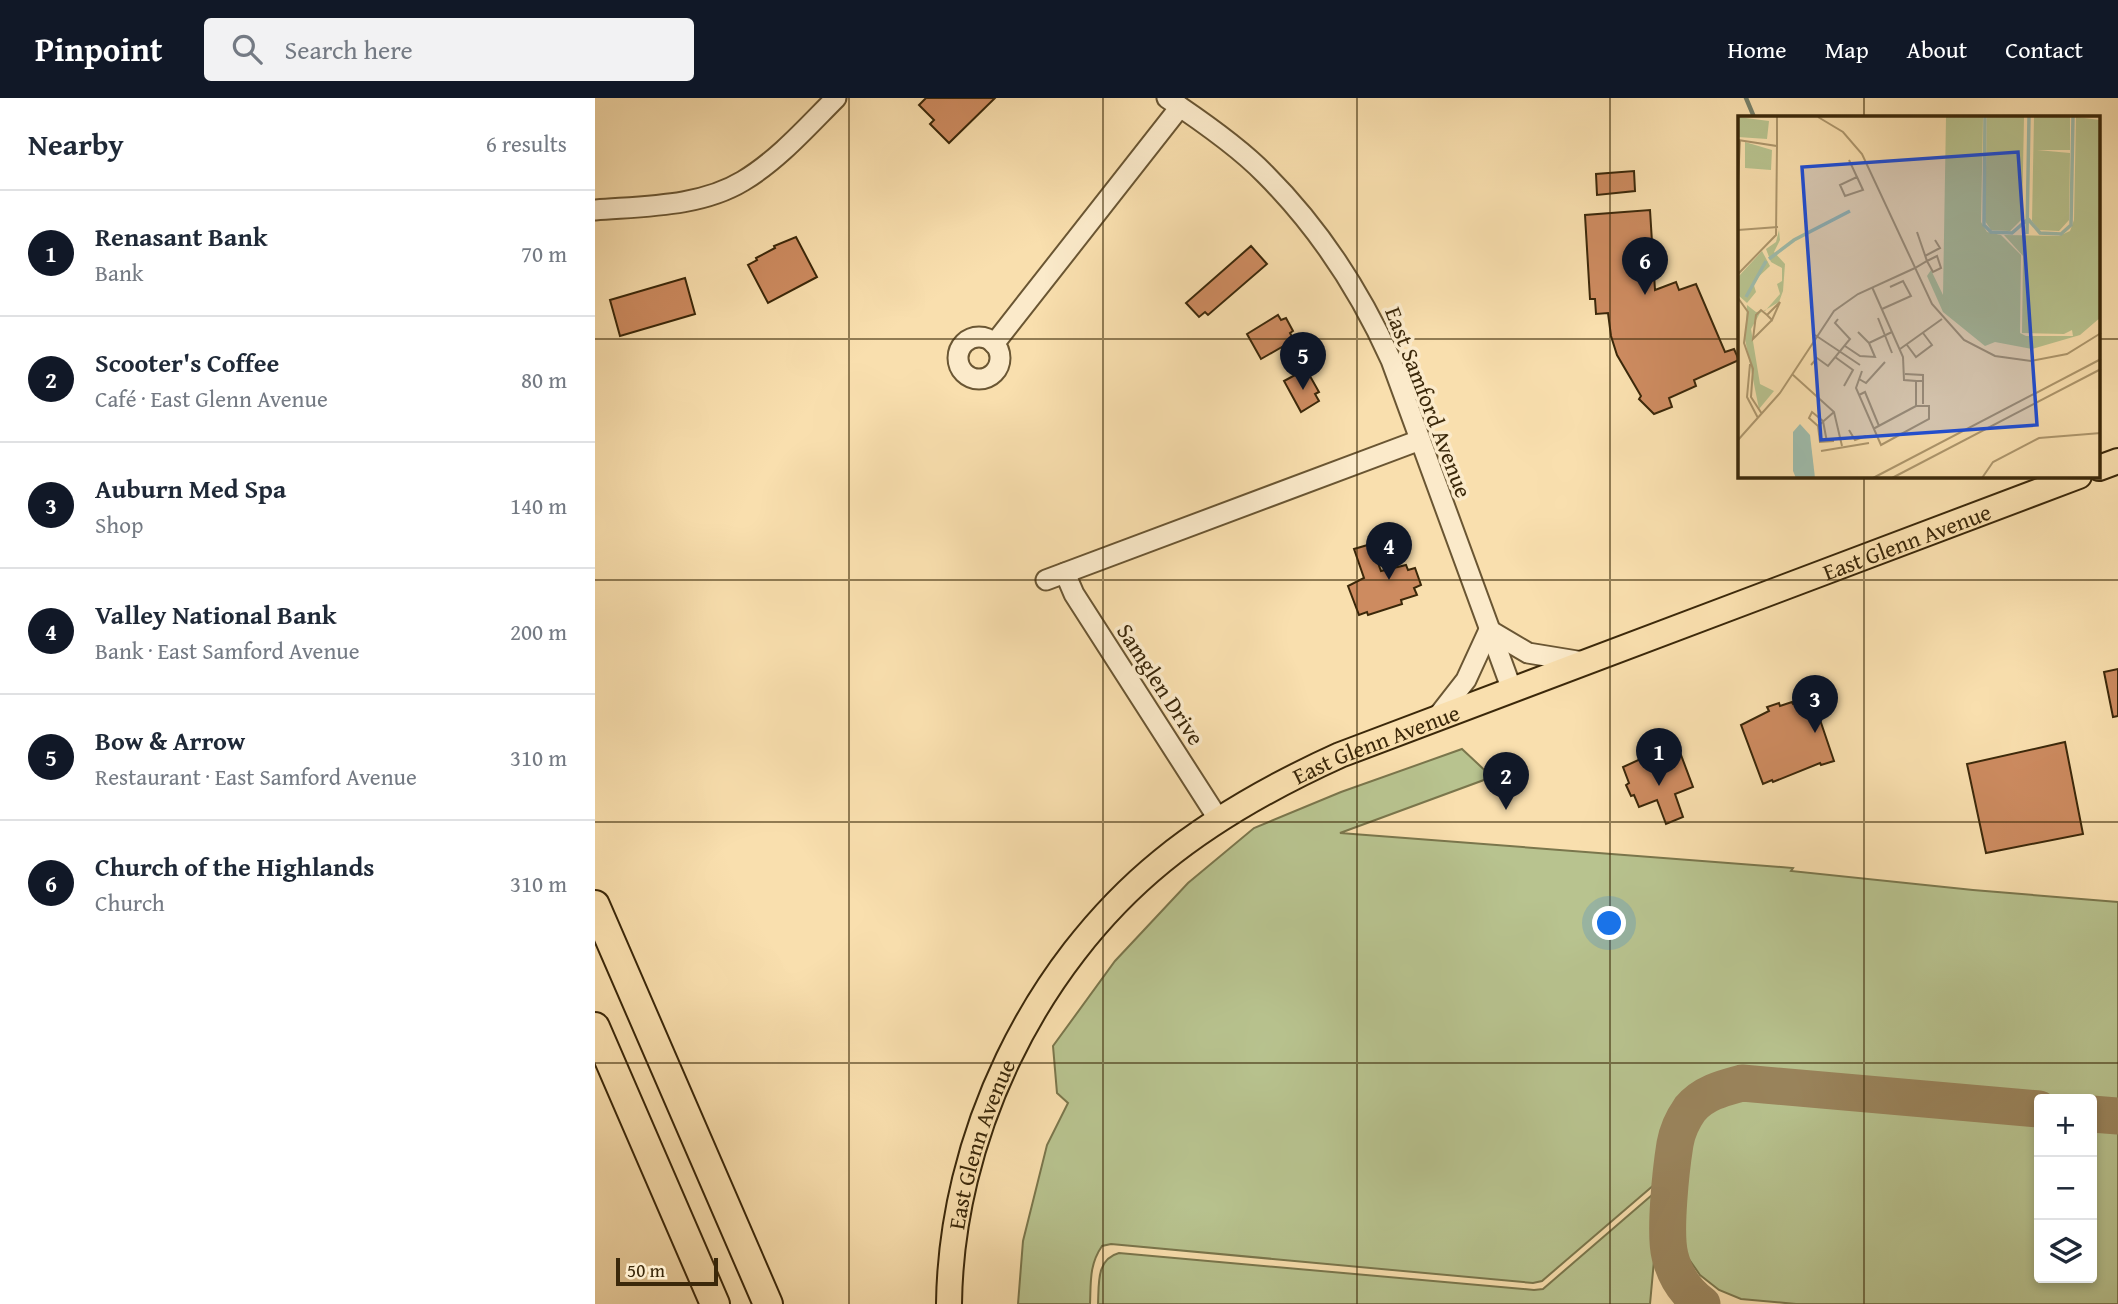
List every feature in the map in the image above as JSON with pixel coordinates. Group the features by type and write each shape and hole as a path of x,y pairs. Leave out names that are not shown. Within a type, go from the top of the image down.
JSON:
{"highway":[{"path":"595,905 768,1304"},
{"path":"595,1027 715,1304"}],"main road":[{"path":"2101,467 2118,461"},
{"name":"East Glenn Avenue","path":"949,1304 956,1227 970,1159 992,1098 1019,1039 1065,965 1113,907 1160,862 1219,820 1276,786 1317,766 2074,478"}],"street":[{"path":"595,210 679,203 741,182 779,154 836,98"},
{"path":"994,344 1173,102"},
{"name":"East Samford Avenue","path":"1173,102 1263,171 1306,220 1342,268 1371,315 1391,360 1512,690"},
{"name":"Samglen Drive","path":"1219,820 1081,605 1056,577 1420,440"},
{"path":"1434,721 1466,680 1489,630 1528,653 1587,663"}],"green space":[{"path":"1462,749 1492,777 1340,833 1793,868 1791,871 2118,902 2118,1105 2097,1103 2097,1094 2034,1094 2034,1097 1760,1073 1730,1075 1716,1079 1693,1092 1675,1114 1665,1140 1662,1178 1542,1281 1533,1283 1111,1244 1102,1246 1095,1260 1091,1274 1090,1304 1018,1304 1023,1241 1047,1145 1068,1103 1057,1093 1053,1046 1115,961 1188,883 1254,828 1341,792"},
{"path":"1748,1094 2034,1119 2034,1283 2097,1283 2097,1124 2118,1126 2118,1304 1796,1304 1741,1299 1719,1290 1700,1275 1686,1255 1678,1231 1686,1147 1693,1126 1707,1110 1727,1098"},
{"path":"1652,1195 1660,1195 1650,1304 1098,1304 1100,1273 1106,1261 1119,1253 1543,1289"}],"building":[{"path":"926,98 995,98 949,143 930,124 934,120 919,105"},
{"path":"1634,171 1635,191 1597,195 1596,174"},
{"path":"1650,210 1655,290 1676,282 1679,290 1696,284 1725,352 1734,349 1738,360 1694,380 1696,386 1669,398 1672,407 1654,414 1639,399 1641,396 1617,355 1608,313 1596,314 1595,299 1590,299 1585,215"},
{"path":"796,237 817,277 768,303 748,265 775,248 774,246"},
{"path":"1251,246 1267,264 1208,315 1205,312 1199,317 1186,303"},
{"path":"685,278 695,314 620,336 610,300"},
{"path":"1278,315 1281,320 1286,318 1293,331 1290,333 1294,340 1261,359 1247,334"},
{"path":"1306,369 1319,392 1315,394 1319,401 1301,412 1284,381"},
{"path":"1371,544 1381,571 1406,565 1408,570 1415,568 1421,585 1414,588 1417,595 1401,600 1402,604 1368,615 1367,612 1359,615 1348,586 1364,578 1354,549"},
{"path":"2118,669 2118,716 2113,717 2104,672"},
{"path":"1809,698 1812,706 1815,705 1834,761 1821,765 1820,763 1763,784 1741,725 1769,711 1767,707 1779,703 1780,706 1792,702 1793,704"},
{"path":"2065,742 2083,834 1986,853 1967,764"},
{"path":"1678,747 1693,787 1675,794 1683,817 1666,824 1657,800 1639,807 1626,785 1629,783 1623,767 1656,749 1658,753"}],"waterway":[{"path":"1746,98 1754,116"}],"taxiway":[{"path":"1702,1304 1681,1283 1675,1270 1668,1246 1668,1217 1677,1135 1690,1109 1707,1095 1742,1083 2034,1109"},
{"path":"2097,1114 2118,1116"}],"place":[{"name":"Church of the Highlands","path":"1645,295"},
{"name":"Bow & Arrow","path":"1303,390"},
{"name":"Valley National Bank","path":"1389,580"},
{"name":"Auburn Med Spa","path":"1815,733"},
{"name":"Renasant Bank","path":"1659,786"},
{"name":"Scooter's Coffee","path":"1506,810"}]}
